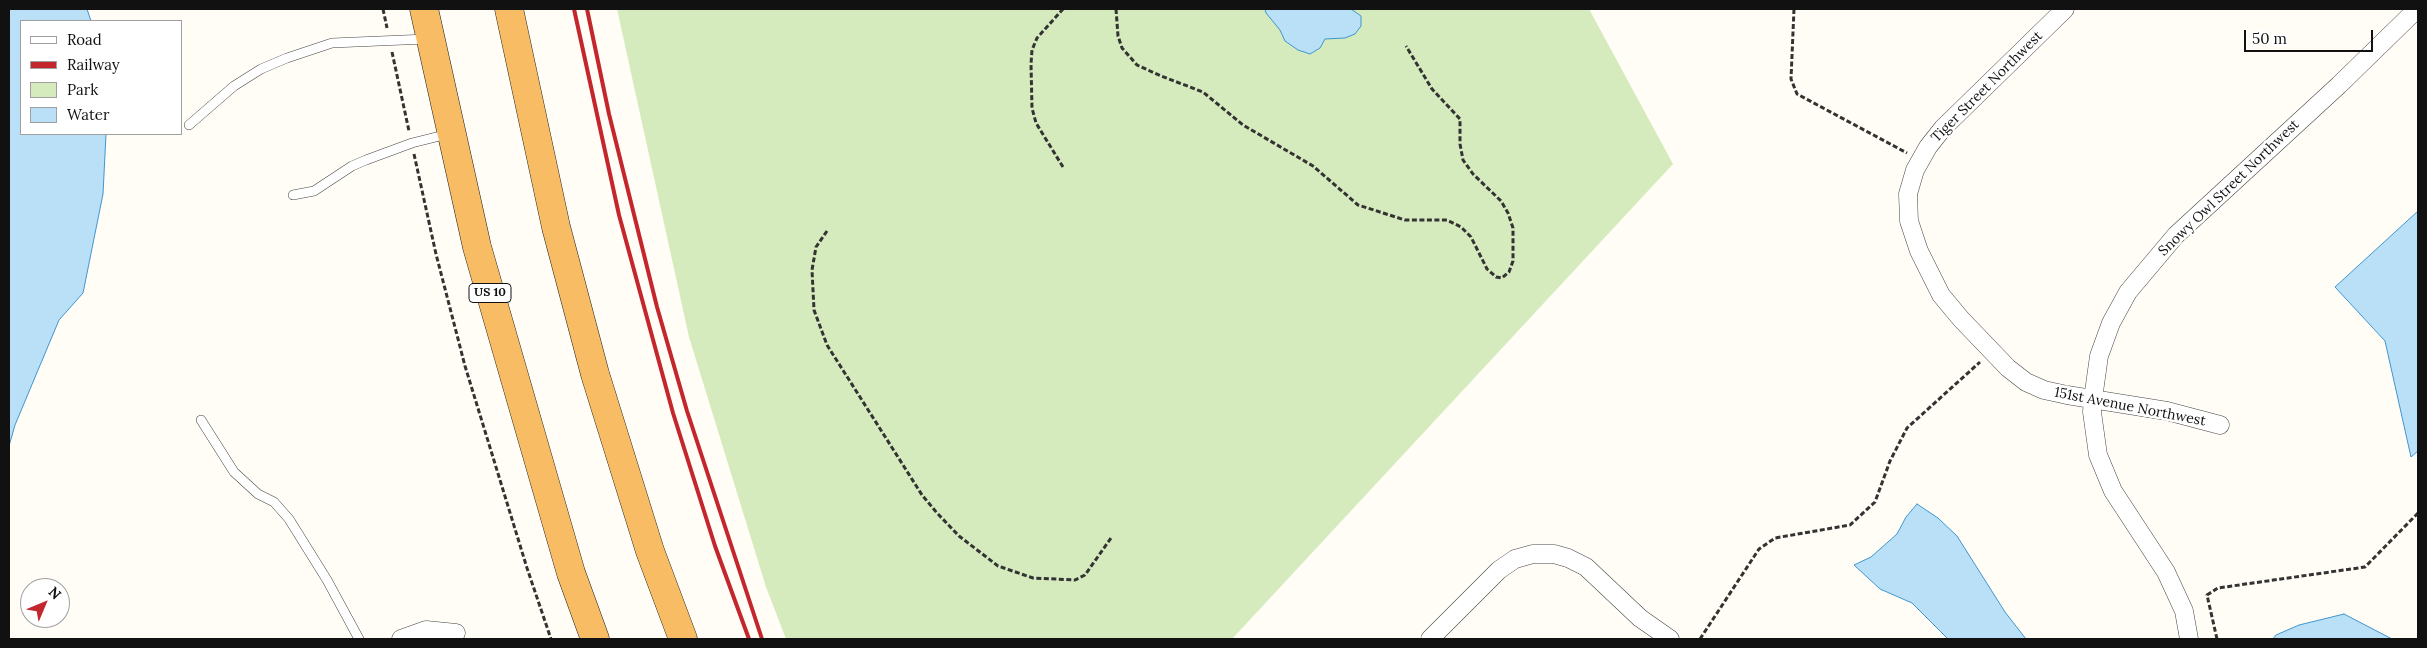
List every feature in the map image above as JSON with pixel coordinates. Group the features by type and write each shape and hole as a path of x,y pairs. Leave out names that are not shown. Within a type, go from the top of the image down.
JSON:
{"highway":[{"name":"US 10","path":"424,9 429,39 477,247 571,573 596,639"},
{"path":"509,9 556,227 595,374 650,551 683,639"}],"street":[{"name":"Tiger Street Northwest","path":"1918,165 1943,128 2065,9"},
{"name":"Snowy Owl Street Northwest","path":"2189,639 2184,612 2166,572 2113,491 2098,455 2093,399 2100,356 2111,323 2128,292 2176,235 2339,85 2417,9"},
{"name":"151st Avenue Northwest","path":"1918,165 1908,194 1909,221 1918,251 1941,295 1961,320 2008,368 2026,382 2044,390 2167,411 2220,425"},
{"path":"1430,639 1499,570 1515,559 1533,554 1554,554 1568,558 1586,568 1640,618 1670,639"},
{"path":"401,639 426,630 456,633"}],"lane":[{"path":"189,125 234,86 261,69 287,58 332,43 429,39"},
{"path":"293,194 314,192 352,166 412,143 450,133"},
{"path":"202,420 234,472 258,494 274,502 289,518 327,580 359,639"}],"path":[{"path":"383,9 436,254 466,366 526,568 551,639"},
{"path":"1063,9 1037,38 1032,50 1031,64 1032,108 1036,123 1063,167"},
{"path":"1116,9 1118,36 1122,48 1137,65 1203,92 1244,125 1312,166 1358,205 1405,220 1447,220 1462,227 1471,237 1487,269 1496,277 1502,278 1509,272 1513,261 1514,236 1508,213 1501,201 1473,174 1464,160 1460,144 1460,119 1432,89 1406,46"},
{"path":"1794,9 1791,78 1797,94 1918,165"},
{"path":"827,231 816,247 812,270 814,310 827,345 922,496 937,513 959,536 998,566 1033,578 1075,580 1089,570 1111,538"},
{"path":"1700,639 1759,549 1775,538 1850,525 1875,502 1890,461 1907,428 1992,352"},
{"path":"2217,639 2207,595 2218,588 2365,567 2418,513"}],"green space":[{"path":"617,9 1589,9 1673,164 1232,639 786,639 766,587 689,337"}],"water":[{"path":"9,9 87,9 91,20 20,20 20,135 106,135 103,194 83,293 59,320 15,425 9,446"},
{"path":"1265,9 1351,9 1361,16 1361,26 1355,34 1345,38 1325,39 1320,48 1310,54 1298,50 1285,41 1280,30 1266,13"},
{"path":"2418,211 2418,451 2411,457 2385,341 2335,287"},
{"path":"1917,504 1938,518 1957,536 2005,612 2026,639 1948,639 1912,603 1880,589 1854,565 1871,557 1897,534 1906,517"},
{"path":"2344,614 2392,639 2273,639 2276,635 2299,625"}],"railway":[{"path":"574,9 619,215 673,413 715,546 749,639"},
{"path":"587,9 609,114 657,307 687,411 762,639"}]}
